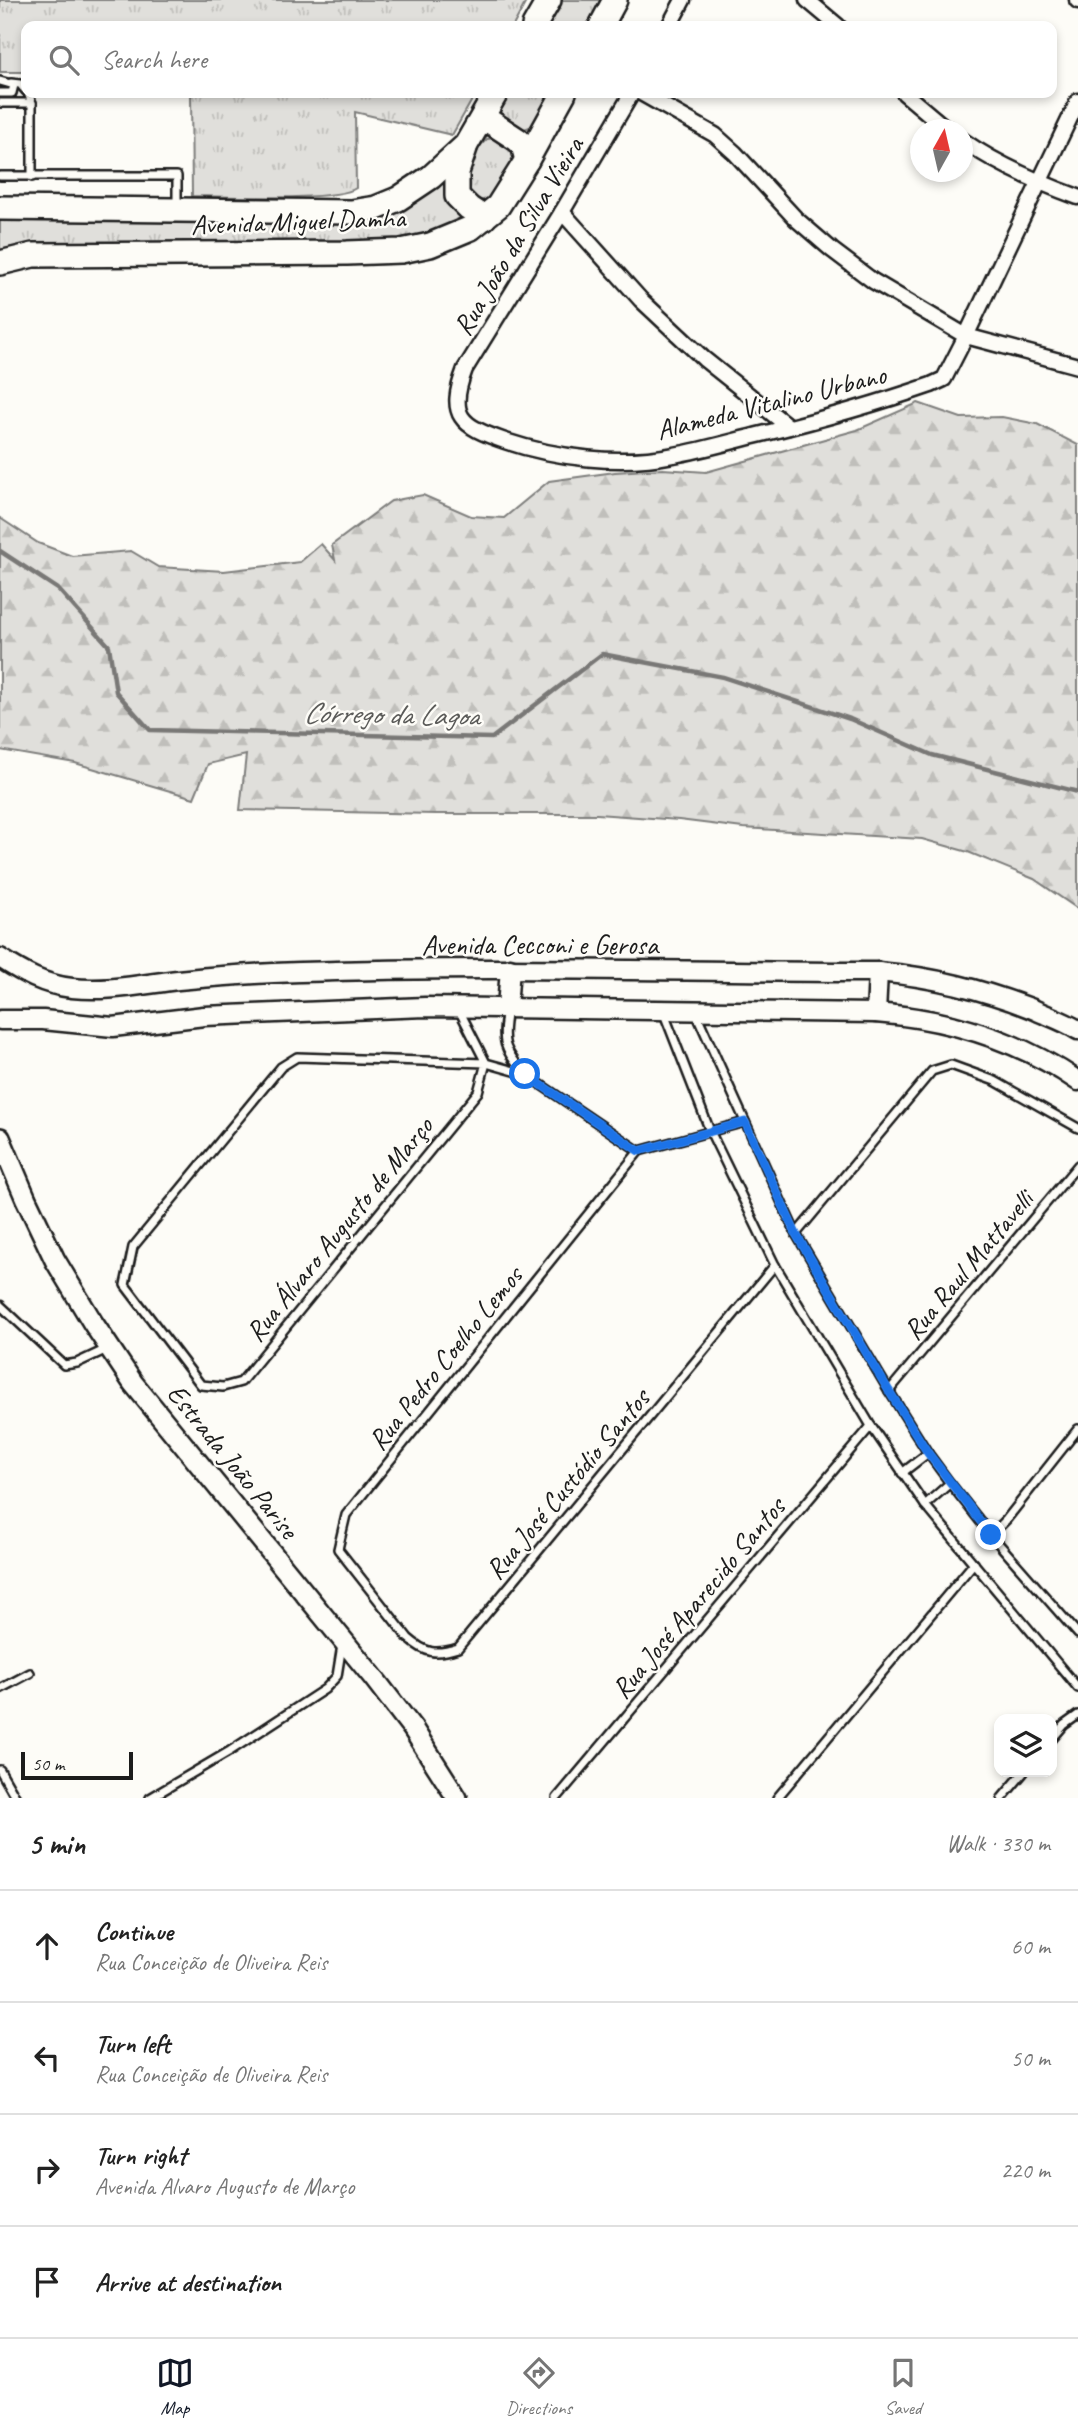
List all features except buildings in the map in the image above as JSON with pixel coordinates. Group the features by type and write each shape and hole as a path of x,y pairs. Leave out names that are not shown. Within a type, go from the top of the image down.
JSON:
{"main road":[{"path":"537,21 549,0"},
{"path":"604,21 615,0"},
{"name":"Avenida Miguel Damha","path":"0,208 351,212 376,208 398,199 431,177 466,145 493,98"},
{"name":"Avenida Miguel Damha","path":"0,262 33,255 401,251 430,245 453,237 498,206 561,98"},
{"path":"483,117 519,140 527,160"},
{"path":"466,145 457,172 457,196 484,218"},
{"name":"Estrada João Parise","path":"0,1138 55,1260 132,1383 413,1729 457,1798"}],"street":[{"path":"671,21 683,0"},
{"path":"807,0 832,21"},
{"name":"Rua João da Silva Vieira","path":"457,408 458,389 466,369 629,98"},
{"path":"650,98 715,135 788,210 832,250 873,281 966,336 1078,366"},
{"path":"910,98 935,119"},
{"name":"Alameda Vitalino Urbano","path":"457,408 467,425 522,446 570,456 625,459 671,456 789,428 944,379 1078,101"},
{"path":"973,148 1040,183 1078,197"},
{"path":"562,212 641,300 704,359 789,428"},
{"name":"Avenida Cecconi e Gerosa","path":"0,958 49,984 75,988 115,988 186,979 298,972 510,968 878,972 912,975 967,986 1021,1005 1078,1030"},
{"path":"507,1008 510,968"},
{"path":"876,1013 878,972"},
{"path":"0,1020 113,1027 204,1016 359,1008 457,1007 876,1013 950,1024 998,1038 1049,1062 1078,1081"}],"lane":[{"path":"0,81 21,85"},
{"path":"0,93 12,93 11,83"},
{"path":"30,98 32,103 32,177"},
{"path":"0,103 32,103"},
{"path":"0,176 177,176 177,210"},
{"path":"457,1007 486,1062 525,1074"},
{"path":"507,1008 503,1031 504,1045 508,1055 525,1074 639,1151 745,1122"},
{"path":"662,1010 710,1131 775,1265 870,1426 925,1505 1078,1688"},
{"path":"694,1010 796,1234 889,1391 950,1483 991,1535 1078,1634"},
{"name":"Rua Álvaro Augusto de Março","path":"297,1057 486,1062 478,1092 241,1382 223,1387 201,1385 125,1285 133,1247 281,1068 297,1057"},
{"path":"796,1234 932,1071 951,1065 995,1081 1078,1128"},
{"name":"Rua Pedro Coelho Lemos","path":"378,1599 338,1549 346,1515 639,1151"},
{"name":"Rua Raul Mattavelli","path":"889,1391 1078,1165"},
{"name":"Rua José Custódio Santos","path":"378,1599 419,1648 439,1654 458,1648 775,1265"},
{"path":"0,1306 64,1365 77,1363 110,1348"},
{"name":"Rua José Aparecido Santos","path":"557,1798 870,1426"},
{"path":"991,1535 1078,1429"},
{"path":"902,1473 928,1453"},
{"path":"925,1505 950,1483"},
{"path":"777,1798 974,1563"},
{"path":"150,1798 230,1751 325,1689 337,1676 343,1641"},
{"path":"0,1689 30,1673"},
{"path":"1057,1733 1078,1716"},
{"path":"0,1770 16,1798"},
{"path":"1002,1798 1020,1777"}],"green space":[{"path":"0,0 527,0 516,21 21,21 21,72 0,72"},
{"path":"558,0 605,0 593,21 546,21"},
{"path":"191,98 473,98 452,135 355,112 356,188 345,192 303,197 192,196"},
{"path":"503,98 550,98 535,125 519,131 500,117 498,110"},
{"path":"498,138 511,149 513,155 510,169 489,199 476,201 460,186 474,152 487,139"},
{"path":"445,180 446,191 466,219 416,241 32,243 0,250 0,221 159,220 403,207"},
{"path":"918,403 961,418 1002,417 1037,424 1078,445 1078,909 1034,879 968,852 922,839 743,828 597,814 240,810 246,755 208,764 194,798 75,763 0,750 0,518 38,543 72,556 131,551 158,567 224,571 300,562 321,544 335,560 332,545 391,501 423,495 471,516 504,518 549,481 663,469 706,472 857,430"}],"waterway":[{"name":"Córrego da Lagoa","path":"0,551 58,589 109,646 116,692 150,730 492,738 602,654 723,677 850,719 932,755 1078,792"}],"route":[{"path":"525,1074 639,1151 745,1122 796,1234 889,1391 928,1453 991,1535"}]}
